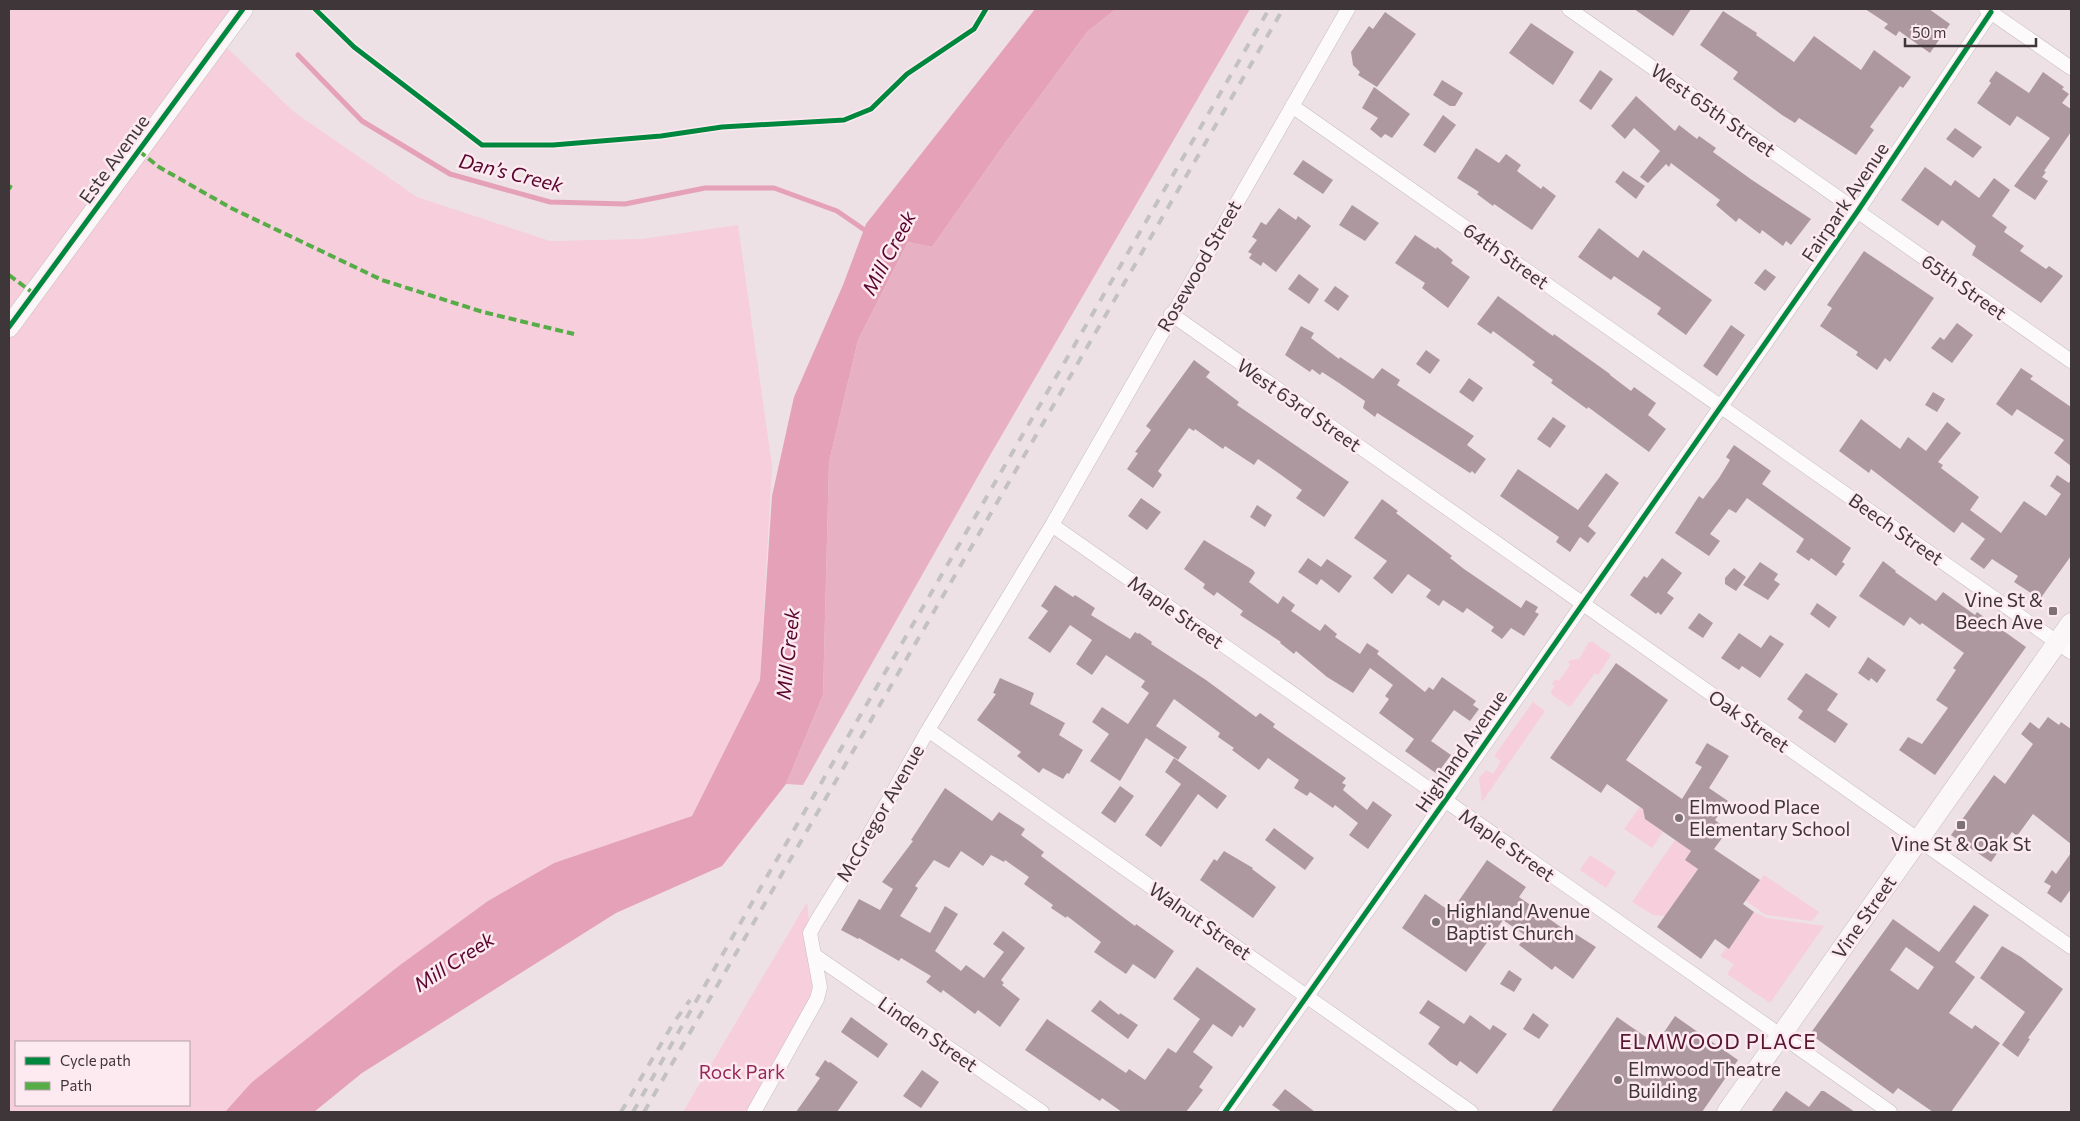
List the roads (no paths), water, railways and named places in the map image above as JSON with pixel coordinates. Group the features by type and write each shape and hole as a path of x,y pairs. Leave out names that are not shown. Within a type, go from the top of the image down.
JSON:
{"main road":[{"name":"Este Avenue","path":"9,327 243,9"},
{"name":"Vine Street","path":"1728,1112 1919,839 2065,647 2071,624"}],"street":[{"name":"Rosewood Street","path":"1052,525 1171,314 1348,9"},
{"name":"West 65th Street","path":"1569,9 1857,212"},
{"name":"Fairpark Avenue","path":"1720,406 1857,212 1989,10"},
{"path":"1989,10 2071,68"},
{"name":"64th Street","path":"1292,106 1720,406"},
{"name":"65th Street","path":"1857,212 2071,362"},
{"name":"West 63rd Street","path":"1171,314 1427,495"},
{"name":"Highland Avenue","path":"1225,1112 1720,406"},
{"name":"Beech Street","path":"1720,406 2065,647"},
{"name":"Oak Street","path":"1427,495 2071,947"},
{"name":"McGregor Avenue","path":"754,1112 817,999 820,987 810,933 860,851 928,730 1052,525"},
{"name":"Maple Street","path":"1052,525 1444,802 1890,1112"},
{"name":"Walnut Street","path":"928,730 1472,1112"},
{"name":"Linden Street","path":"814,955 1042,1112"}],"water":[{"name":"Mill Creek","path":"1035,9 1116,9 1088,31 1005,143 932,247 908,242 858,340 829,462 823,695 786,784 722,866 616,913 362,1073 314,1112 225,1112 251,1083 400,965 488,901 554,863 692,816 760,680 772,496 794,397 843,285 866,224"}],"waterway":[{"name":"Dan’s Creek","path":"298,55 362,121 450,174 550,202 625,204 705,188 774,188 837,211 869,233"}],"railway":[{"path":"633,1112 761,887 1269,9"},
{"path":"644,1112 1283,9"},
{"path":"621,1112 674,1022 690,1000"}],"place":[{"name":"Vine St & Beech Ave","path":"2053,611"},
{"name":"Elmwood Place Elementary School","path":"1679,818"},
{"name":"Vine St & Oak St","path":"1961,825"},
{"name":"Highland Avenue Baptist Church","path":"1436,922"},
{"name":"Elmwood Theatre Building","path":"1618,1080"}],"district":[{"name":"ELMWOOD PLACE","path":"1718,1042"}],"park label":[{"name":"Rock Park","path":"742,1072"}]}
